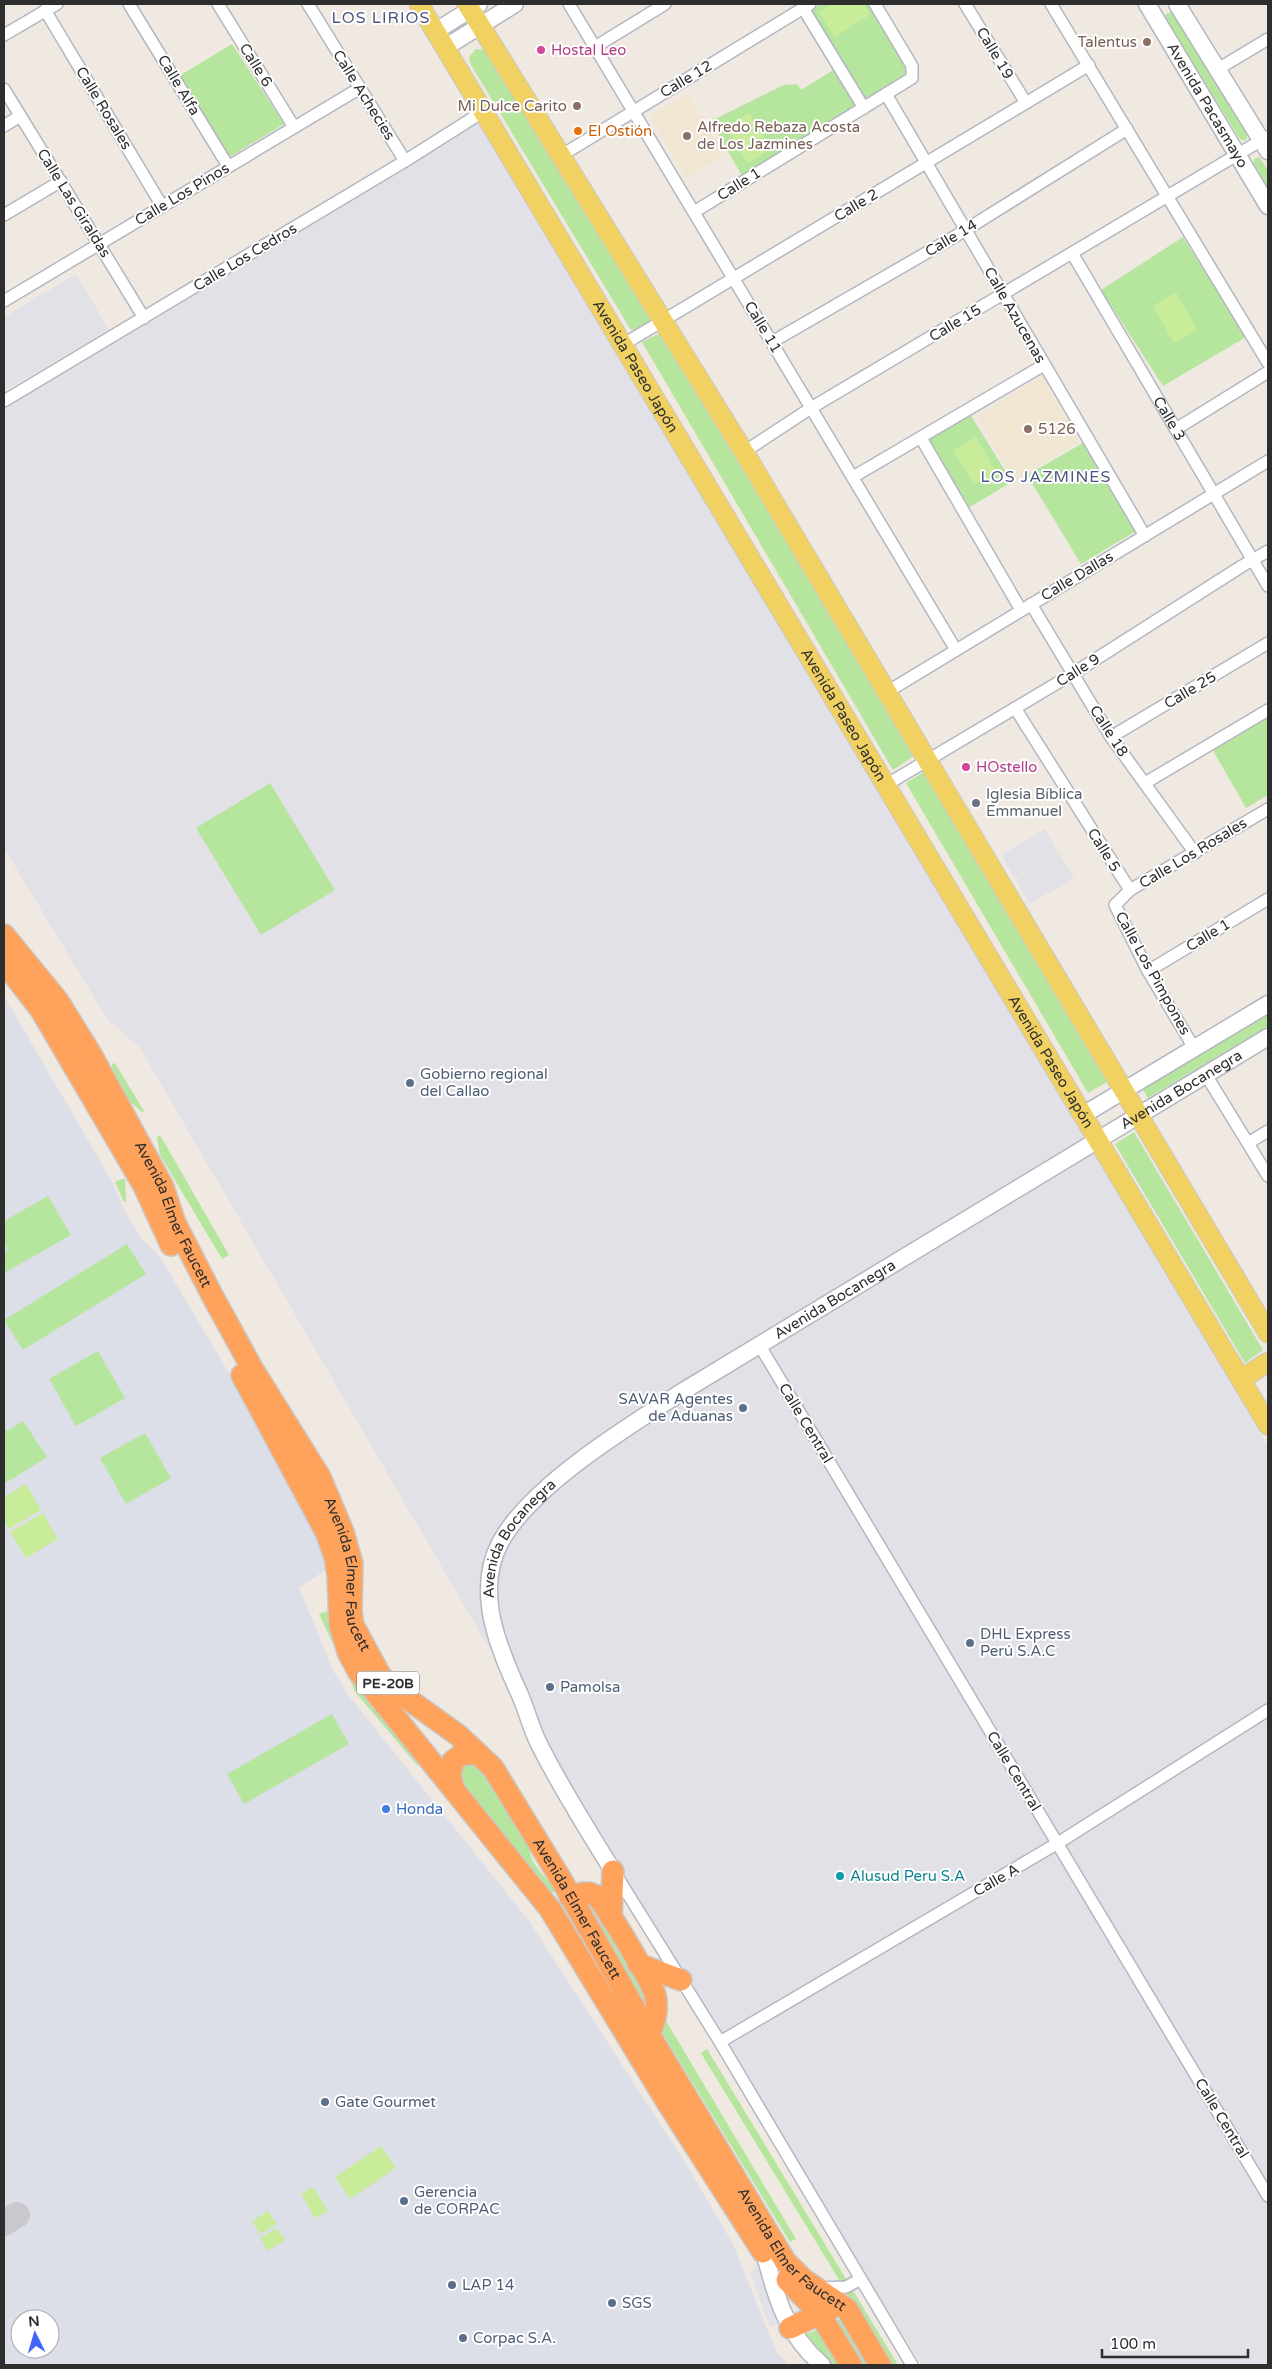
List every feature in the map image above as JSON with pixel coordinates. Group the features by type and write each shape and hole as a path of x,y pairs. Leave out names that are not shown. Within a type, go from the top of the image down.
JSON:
{"highway":[{"name":"Avenida Elmer Faucett","path":"4,935 58,1001 92,1056 164,1186 175,1223 213,1296 252,1368 320,1478 343,1532 352,1564 351,1611 353,1625 376,1668 390,1686 458,1735 493,1768 570,1897 643,2042"},
{"name":"Avenida Elmer Faucett","path":"4,962 41,1010 144,1186 160,1223 201,1303 242,1374 326,1532 335,1557 338,1576 340,1626 348,1652 358,1671 550,1909 643,2042 771,2252 847,2309 880,2365"},
{"path":"454,1790 450,1775 453,1761 461,1755 477,1753"},
{"path":"611,1918 613,1871"},
{"path":"570,1897 587,1893 596,1896 655,1993 657,2012 643,2042"},
{"path":"638,1964 681,1980"},
{"name":"Avenida Elmer Faucett","path":"771,2252 772,2267 805,2297 819,2313 851,2365"},
{"path":"790,2328 828,2308 847,2309"}],"main road":[{"name":"Avenida Paseo Japón","path":"419,4 624,344 1268,1425"},
{"path":"472,6 481,26 744,452 1138,1116 1266,1323"},
{"path":"1241,1379 1268,1362"}],"street":[{"path":"4,35 57,4"},
{"name":"Calle Alfa","path":"129,4 228,166"},
{"name":"Calle 6","path":"218,4 294,127"},
{"name":"Calle Achecies","path":"308,4 405,161"},
{"path":"441,39 481,26 515,4"},
{"name":"Calle 11","path":"568,4 596,47 956,650"},
{"path":"596,47 665,4"},
{"name":"Calle 1","path":"694,212 912,78 912,66 874,4"},
{"name":"Calle 19","path":"965,4 1026,103"},
{"path":"1051,4 1268,363"},
{"path":"1150,10 1176,4"},
{"name":"Avenida Pacasmayo","path":"1176,4 1266,142"},
{"path":"441,39 472,6"},
{"path":"807,6 864,108"},
{"name":"Calle 12","path":"562,155 807,6"},
{"name":"Calle Rosales","path":"45,10 162,206"},
{"name":"Avenida Pacasmayo","path":"1150,10 1268,206"},
{"path":"1218,69 1268,39"},
{"name":"Calle 2","path":"624,344 1088,66"},
{"name":"Calle Los Pinos","path":"4,301 360,88"},
{"name":"Calle Las Giraldas","path":"4,89 144,318"},
{"name":"Calle Azucenas","path":"886,94 1145,536"},
{"name":"Calle Los Cedros","path":"4,401 405,161 484,111"},
{"path":"4,126 20,116"},
{"name":"Calle 14","path":"772,342 965,229 1127,129"},
{"name":"Calle 15","path":"744,452 812,408 1237,154 1266,142"},
{"path":"4,215 61,182"},
{"name":"Calle 3","path":"1072,253 1254,559 1268,586"},
{"path":"853,477 1044,365"},
{"path":"1176,429 1268,372"},
{"name":"Calle 18","path":"921,438 1026,607 1074,673 1111,737 1195,853"},
{"name":"Calle Dallas","path":"887,692 1268,461"},
{"name":"Calle 9","path":"886,785 1074,673 1268,551"},
{"name":"Calle 25","path":"1111,737 1268,643"},
{"name":"Calle 5","path":"1015,708 1130,890"},
{"path":"1145,783 1268,710"},
{"name":"Calle Los Rosales","path":"1119,899 1130,890 1268,809"},
{"name":"Calle Los Pimpones","path":"1119,899 1115,905 1117,912 1148,972 1194,1048"},
{"name":"Calle 1","path":"1148,972 1268,899"},
{"name":"Avenida Bocanegra","path":"1082,1115 1268,1004"},
{"name":"Avenida Bocanegra","path":"494,1630 490,1606 493,1559 500,1542 524,1510 548,1488 602,1445 685,1390 1268,1037"},
{"path":"1206,1075 1268,1176"},
{"path":"1248,1143 1268,1131"},
{"name":"Calle Central","path":"760,1346 1268,2196"},
{"name":"Avenida Elmer Faucett","path":"494,1630 538,1742 565,1792 720,2042 859,2280 912,2365"},
{"name":"Calle A","path":"720,2042 1058,1843 1268,1710"},
{"name":"Avenida Elmer Faucett","path":"771,2252 776,2297 790,2328 804,2349 822,2365"},
{"path":"817,2288 846,2287 859,2280"}],"shaded area":[{"name":"Alfredo Rebaza Acosta de Los Jazmines","path":"687,94 724,155 686,178 650,116"},
{"path":"478,121 972,943 1268,1447 1268,2365 922,2365 643,1913 140,1048 107,1019 4,848 4,403"},
{"path":"76,274 109,330 4,391 4,317"},
{"name":"5126","path":"1042,376 1079,442 1014,481 977,416"},
{"path":"1045,829 1059,854 1015,879 1001,855"},
{"path":"1060,854 1074,878 1030,904 1016,880"},
{"path":"4,996 113,1183 124,1210 140,1237 160,1257 290,1476 330,1567 299,1588 334,1672 349,1696 529,1921 683,2159 733,2244 776,2351 789,2365 4,2365"},
{"path":"757,2258 781,2323 770,2327 750,2273 755,2269"}],"green space":[{"path":"821,4 870,4 910,73 869,103 810,11"},
{"path":"833,4 864,4 870,15 834,37 819,12"},
{"path":"1172,12 1247,133 1247,138 1244,141 1240,139 1165,19 1166,14"},
{"path":"232,44 284,124 228,158 179,76"},
{"path":"476,49 486,50 652,318 651,322 636,330 631,330 471,65 469,57"},
{"path":"835,69 859,106 742,176 711,121 784,85 797,84 801,90"},
{"path":"749,113 771,149 748,163 726,127"},
{"path":"1259,157 1268,170 1268,188 1253,163 1254,159"},
{"path":"1183,237 1246,337 1163,386 1101,290"},
{"path":"1176,292 1198,330 1174,343 1153,306"},
{"path":"660,333 915,755 893,770 642,342"},
{"path":"970,414 1012,482 968,508 928,438"},
{"path":"976,437 996,472 974,485 953,450"},
{"path":"1083,443 1136,531 1081,564 1027,475"},
{"path":"1268,715 1268,795 1246,808 1211,747"},
{"path":"924,772 1107,1082 1088,1093 906,783"},
{"path":"270,783 335,890 261,935 196,828"},
{"path":"1268,1014 1268,1026 1148,1098 1143,1089"},
{"path":"115,1063 144,1111 142,1112 131,1103 117,1085 112,1071 112,1064"},
{"path":"1134,1132 1263,1350 1245,1363 1115,1144"},
{"path":"160,1135 229,1255 222,1259 160,1155 157,1137"},
{"path":"125,1178 126,1201 124,1202 115,1182"},
{"path":"48,1196 71,1235 4,1273 4,1252 8,1250 4,1242 4,1221"},
{"path":"127,1244 146,1274 23,1350 4,1320"},
{"path":"98,1351 125,1398 76,1426 49,1379"},
{"path":"23,1421 47,1457 4,1484 4,1427 7,1431"},
{"path":"145,1433 171,1478 126,1504 100,1458"},
{"path":"26,1484 41,1510 9,1529 4,1520 4,1497"},
{"path":"43,1513 58,1539 26,1558 10,1532"},
{"path":"328,1611 333,1613 425,1761 417,1765 356,1693 319,1614"},
{"path":"332,1714 349,1744 244,1804 227,1774"},
{"path":"467,1764 476,1764 486,1771 530,1847 530,1853 535,1865 556,1890 547,1897 457,1782 461,1768"},
{"path":"587,1897 594,1900 796,2239 790,2242 584,1905"},
{"path":"707,2049 898,2365 891,2365 701,2053"},
{"path":"381,2146 396,2168 350,2199 335,2177"},
{"path":"313,2187 328,2211 315,2218 301,2194"},
{"path":"268,2211 277,2224 260,2234 252,2221"},
{"path":"277,2228 285,2240 268,2251 260,2238"},
{"path":"840,2319 868,2365 861,2365 835,2324"},
{"path":"819,2330 842,2365 825,2365 802,2335"}],"taxiway":[{"path":"4,2223 17,2215"}],"place":[{"name":"Talentus","path":"1147,42"},
{"name":"Hostal Leo","path":"541,50"},
{"name":"Mi Dulce Carito","path":"577,106"},
{"name":"El Ostión","path":"578,131"},
{"name":"Alfredo Rebaza Acosta de Los Jazmines","path":"687,136"},
{"name":"5126","path":"1028,429"},
{"name":"HOstello","path":"966,767"},
{"name":"Iglesia Bíblica Emmanuel","path":"976,803"},
{"name":"Gobierno regional del Callao","path":"410,1083"},
{"name":"SAVAR Agentes de Aduanas","path":"743,1408"},
{"name":"DHL Express Perú S.A.C","path":"970,1643"},
{"name":"Pamolsa","path":"550,1687"},
{"name":"Honda","path":"386,1809"},
{"name":"Alusud Peru S.A","path":"840,1876"},
{"name":"Gate Gourmet","path":"325,2102"},
{"name":"Gerencia de CORPAC","path":"404,2201"},
{"name":"LAP 14","path":"452,2285"},
{"name":"SGS","path":"612,2303"},
{"name":"Corpac S.A.","path":"463,2338"}],"district":[{"name":"LOS LIRIOS","path":"381,18"},
{"name":"LOS JAZMINES","path":"1046,477"}]}
